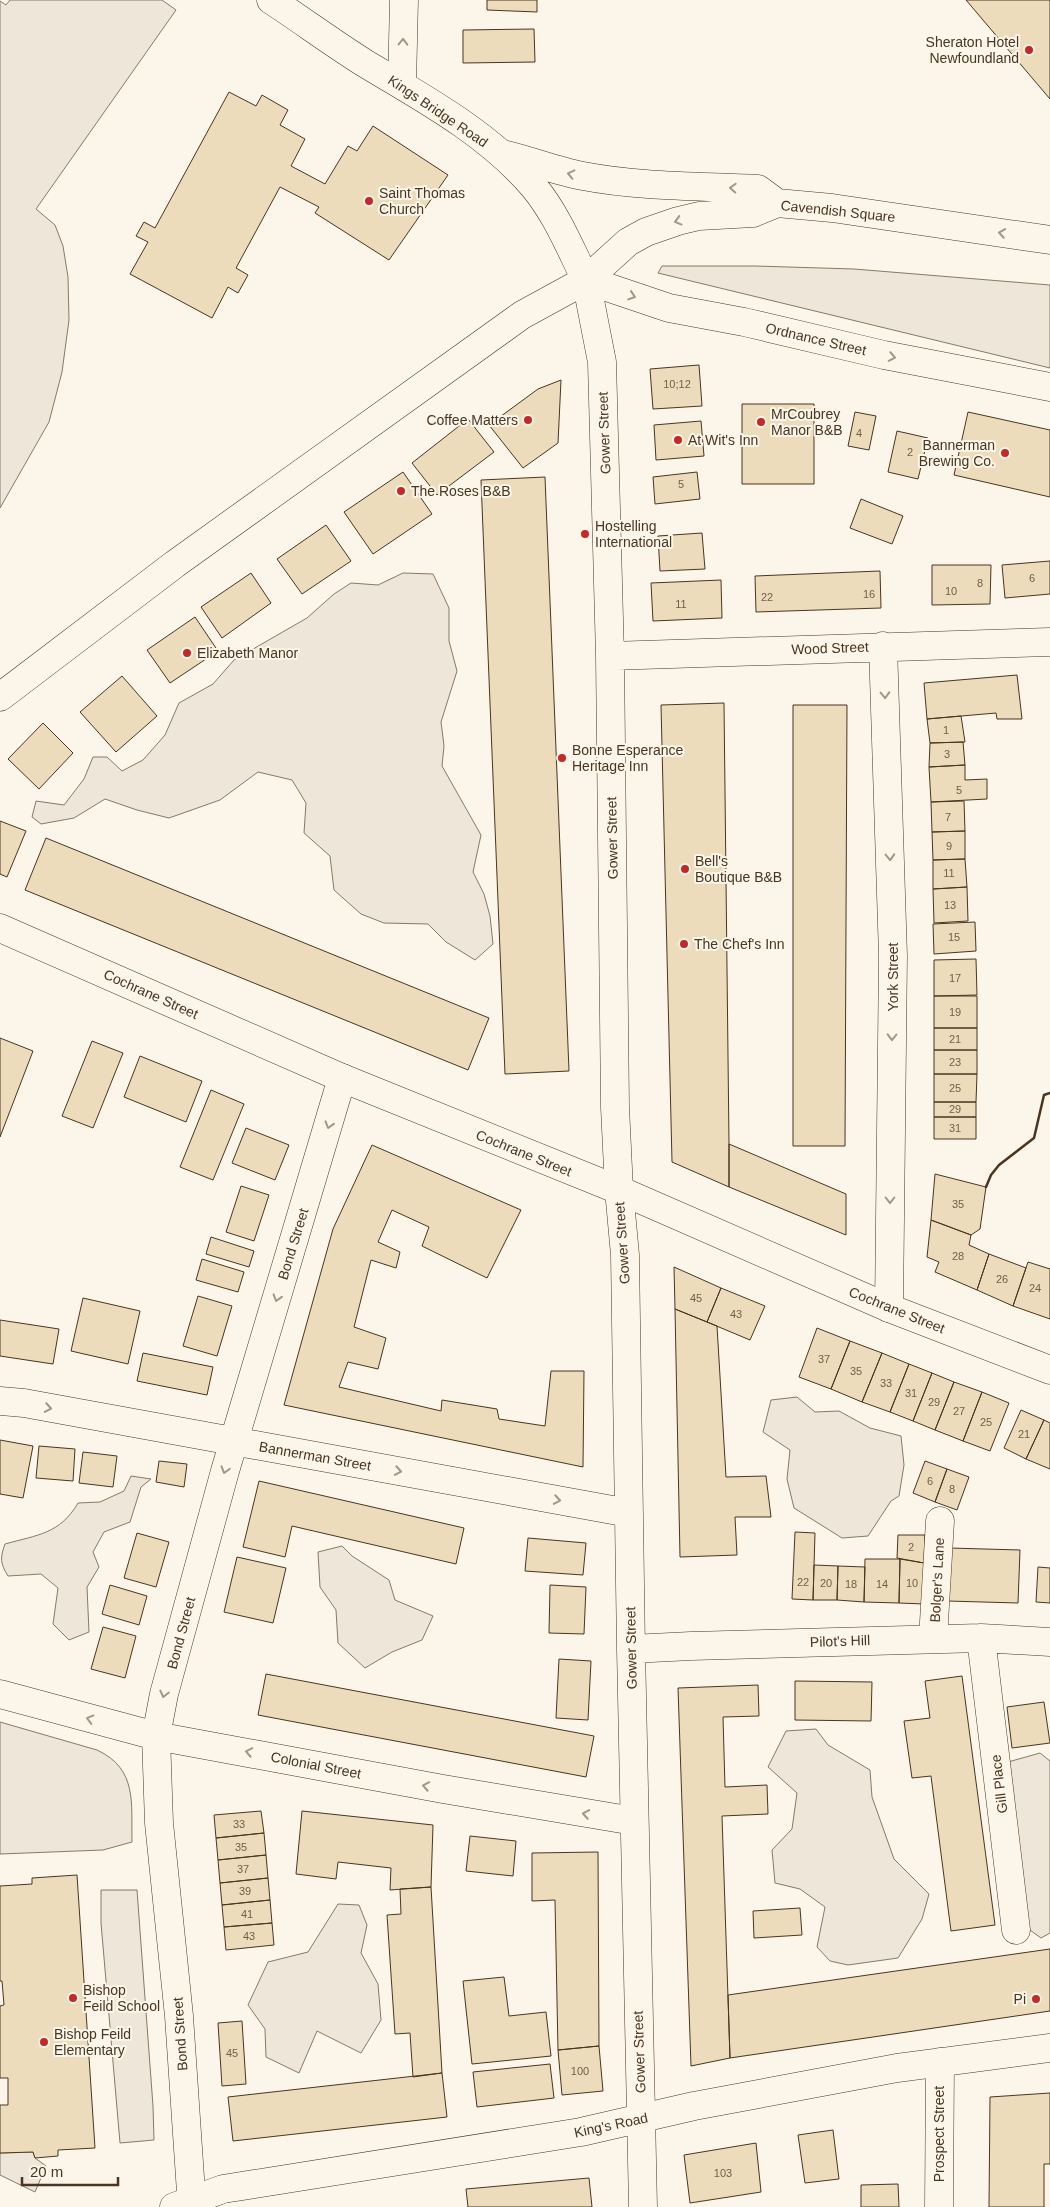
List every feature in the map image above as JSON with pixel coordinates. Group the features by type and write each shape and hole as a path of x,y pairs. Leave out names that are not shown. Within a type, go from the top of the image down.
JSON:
{"street":[{"name":"Kings Bridge Road","path":"271,0 365,63 402,84 465,127 499,154 534,187 554,216 586,280"},
{"path":"402,84 404,0"},
{"path":"499,154 530,160 548,169 617,181 758,190 777,203"},
{"name":"Cavendish Square","path":"0,696 176,564 507,326 586,280 628,242 646,232 678,220 699,216 753,213 777,203 832,208 1050,240"},
{"name":"Ordnance Street","path":"586,280 669,308 744,322 884,355 1050,387"},
{"name":"Gower Street","path":"586,280 602,362 610,656 615,1108 619,1190 625,1255 634,1821 643,2207"},
{"name":"Wood Street","path":"610,656 1050,642"},
{"name":"York Street","path":"883,646 893,956 889,1308"},
{"name":"Cochrane Street","path":"0,928 342,1078 619,1190 889,1308 1050,1370"},
{"name":"Bond Street","path":"185,2205 180,2016 159,1823 156,1736 164,1694 234,1441 342,1078"},
{"name":"Bannerman Street","path":"0,1401 24,1403 630,1513"},
{"name":"Bolger's Lane","path":"933,1639 940,1521"},
{"name":"Pilot's Hill","path":"631,1649 981,1638 1050,1642"},
{"name":"Gill Place","path":"981,1638 1016,1930"},
{"name":"Colonial Street","path":"0,1694 156,1736 443,1789 634,1821"},
{"name":"King's Road","path":"185,2205 223,2189 571,2133 642,2119 694,2106 940,2062 1050,2048"},
{"name":"Prospect Street","path":"939,2207 940,2062"}],"shaded area":[{"path":"10,0 162,0 176,10 36,209 55,225 63,246 68,277 69,320 62,372 49,422 0,508 0,1 6,5"},
{"path":"662,266 854,269 1050,285 1050,368 658,273"},
{"path":"403,573 433,574 449,608 449,641 457,671 441,722 444,746 442,766 481,835 473,872 484,894 490,916 493,944 475,960 446,942 428,924 384,923 361,914 334,890 330,856 304,833 306,803 292,780 258,772 220,800 169,818 105,799 74,818 41,824 32,817 36,801 64,805 84,779 93,757 107,757 122,771 143,760 165,735 179,703 213,684 234,660 307,618 334,594 351,583 378,585"},
{"path":"797,1397 815,1412 839,1411 870,1428 901,1436 904,1465 899,1496 891,1501 868,1536 842,1538 794,1508 787,1479 790,1450 763,1432 771,1400"},
{"path":"131,1476 151,1479 141,1487 130,1522 104,1532 93,1552 99,1567 87,1587 89,1632 69,1640 53,1624 58,1588 41,1574 8,1576 3,1567 2,1560 5,1544 47,1532 64,1521 78,1503 100,1502 124,1491"},
{"path":"342,1546 352,1556 389,1580 395,1600 433,1616 422,1640 392,1652 365,1668 338,1643 336,1610 320,1587 318,1552"},
{"path":"0,1722 97,1750 120,1767 130,1789 132,1842 103,1850 0,1854"},
{"path":"816,1729 828,1745 870,1770 872,1797 894,1859 929,1894 922,1919 898,1958 848,1965 830,1961 817,1947 825,1907 800,1889 775,1883 772,1850 792,1829 797,1793 768,1767 786,1731"},
{"path":"1040,1753 1050,1761 1050,1933 1041,1938 1027,1928 1008,1762"},
{"path":"101,1890 137,1890 154,2140 120,2143 101,1923"},
{"path":"338,1904 359,1905 367,1925 361,1953 378,1984 381,2020 361,2053 317,2031 299,2073 266,2057 265,2029 248,2005 268,1962 308,1952"},
{"path":"33,2152 35,2158 46,2166 35,2192 0,2175 0,2153"}],"building":[{"path":"487,0 537,0 537,12 487,10"},
{"name":"Sheraton Hotel Newfoundland","path":"966,0 1050,0 1050,99"},
{"path":"534,29 535,62 463,63 463,30"},
{"name":"Saint Thomas Church","path":"229,92 256,106 262,95 288,110 280,125 305,139 291,166 325,184 348,146 357,151 373,126 448,175 389,260 315,213 319,207 280,187 236,268 248,275 238,293 228,287 212,318 130,274 148,242 136,236 144,222 155,228"},
{"path":"699,365 702,406 653,409 650,369"},
{"path":"561,380 558,443 523,468 489,425 538,389"},
{"path":"742,404 814,404 814,484 742,484"},
{"path":"855,412 876,416 869,450 848,446"},
{"name":"Bannerman Brewing Co.","path":"968,412 1050,430 1050,497 954,475"},
{"path":"468,419 494,452 437,495 412,463"},
{"path":"701,421 704,456 656,460 654,425"},
{"path":"897,431 928,438 918,479 888,472"},
{"path":"403,472 432,514 373,554 344,512"},
{"path":"697,472 700,499 655,504 653,477"},
{"path":"545,477 569,1071 505,1074 481,480"},
{"path":"861,499 903,516 892,544 850,528"},
{"path":"326,525 351,561 302,594 277,559"},
{"path":"702,533 705,569 660,571 658,536"},
{"path":"1050,561 1050,594 1005,598 1002,565"},
{"path":"932,565 991,565 990,604 932,605"},
{"path":"880,571 881,608 756,612 755,576"},
{"path":"251,573 271,603 222,638 201,607"},
{"path":"721,580 722,618 653,621 651,583"},
{"path":"195,617 218,651 170,683 147,650"},
{"path":"1017,675 1022,719 997,719 996,713 927,719 924,683"},
{"path":"122,676 157,716 116,752 80,712"},
{"path":"724,703 729,1187 672,1162 661,705"},
{"path":"793,705 847,705 845,1146 793,1146"},
{"path":"961,716 965,742 930,743 927,719"},
{"path":"43,723 73,753 39,789 8,759"},
{"path":"963,742 965,765 929,767 930,743"},
{"path":"965,765 965,780 987,779 987,799 931,802 929,767"},
{"path":"964,801 965,831 932,832 931,802"},
{"path":"0,821 26,831 7,877 0,874"},
{"path":"965,831 965,859 933,860 932,832"},
{"path":"46,838 489,1018 468,1070 25,890"},
{"path":"965,859 967,887 933,889 933,860"},
{"path":"967,887 968,921 934,923 933,889"},
{"path":"975,922 976,951 934,954 933,924"},
{"path":"976,959 977,995 934,996 934,960"},
{"path":"934,996 977,996 977,1028 934,1028"},
{"path":"934,1028 977,1028 977,1050 934,1050"},
{"path":"0,1038 33,1051 0,1137"},
{"path":"92,1041 123,1053 93,1128 62,1116"},
{"path":"934,1050 977,1050 977,1074 934,1074"},
{"path":"140,1056 202,1081 186,1122 124,1097"},
{"path":"934,1074 977,1074 976,1102 934,1102"},
{"path":"211,1090 244,1104 213,1180 180,1167"},
{"path":"934,1102 976,1102 976,1117 934,1117"},
{"path":"934,1117 976,1117 976,1139 934,1139"},
{"path":"246,1128 289,1145 275,1180 232,1163"},
{"path":"729,1144 846,1194 846,1235 729,1187"},
{"path":"372,1145 521,1210 487,1278 422,1246 429,1227 392,1210 378,1242 400,1252 396,1268 371,1260 354,1327 386,1338 378,1369 348,1362 339,1387 441,1411 442,1400 497,1409 499,1419 545,1426 551,1371 584,1371 583,1467 284,1405 333,1229"},
{"path":"935,1174 986,1187 980,1229 971,1235 931,1220"},
{"path":"241,1186 269,1195 254,1241 226,1232"},
{"path":"931,1220 971,1235 969,1245 989,1254 977,1290 935,1272 939,1262 927,1257"},
{"path":"211,1237 254,1251 249,1267 206,1254"},
{"path":"989,1254 1026,1268 1013,1306 977,1290"},
{"path":"202,1259 244,1272 238,1292 196,1280"},
{"path":"1028,1262 1050,1269 1050,1319 1013,1306"},
{"path":"674,1267 721,1288 707,1322 675,1309"},
{"path":"721,1288 765,1306 750,1340 707,1322"},
{"path":"198,1296 232,1306 217,1356 183,1346"},
{"path":"83,1298 140,1311 128,1364 71,1351"},
{"path":"675,1309 717,1326 726,1477 766,1476 771,1517 735,1517 737,1555 680,1557"},
{"path":"0,1320 59,1329 53,1364 0,1356"},
{"path":"817,1328 850,1341 831,1389 799,1377"},
{"path":"850,1341 882,1353 862,1402 831,1389"},
{"path":"143,1353 213,1367 207,1395 137,1381"},
{"path":"882,1353 909,1364 890,1412 862,1402"},
{"path":"909,1364 932,1373 913,1421 890,1412"},
{"path":"932,1373 954,1382 935,1430 913,1421"},
{"path":"954,1382 982,1392 963,1441 935,1430"},
{"path":"982,1392 1009,1403 990,1451 963,1441"},
{"path":"1021,1410 1044,1420 1026,1459 1004,1448"},
{"path":"1044,1420 1050,1423 1050,1469 1026,1459"},
{"path":"0,1440 33,1446 23,1498 0,1494"},
{"path":"39,1446 75,1449 73,1481 36,1478"},
{"path":"83,1452 117,1456 113,1487 79,1483"},
{"path":"159,1461 187,1464 184,1487 156,1482"},
{"path":"925,1461 947,1469 935,1502 913,1493"},
{"path":"947,1469 969,1477 957,1510 935,1502"},
{"path":"259,1481 464,1528 456,1564 292,1526 285,1557 243,1547"},
{"path":"795,1532 815,1533 813,1600 792,1599"},
{"path":"137,1533 169,1542 156,1587 124,1578"},
{"path":"898,1535 925,1535 924,1563 897,1558"},
{"path":"528,1538 586,1543 583,1575 525,1571"},
{"path":"949,1548 1020,1550 1018,1603 947,1601"},
{"path":"237,1557 286,1568 273,1623 224,1612"},
{"path":"865,1559 900,1559 899,1603 864,1602"},
{"path":"900,1559 924,1563 924,1604 899,1603"},
{"path":"814,1565 838,1566 837,1600 813,1600"},
{"path":"838,1566 865,1567 864,1602 837,1600"},
{"path":"1038,1567 1050,1568 1050,1603 1036,1602"},
{"path":"110,1585 147,1596 139,1625 102,1614"},
{"path":"550,1585 586,1587 584,1634 549,1633"},
{"path":"103,1627 136,1636 125,1678 91,1669"},
{"path":"559,1659 591,1661 588,1720 556,1718"},
{"path":"266,1674 594,1736 586,1777 258,1715"},
{"path":"962,1676 995,1925 951,1931 931,1776 912,1778 904,1721 930,1718 925,1681"},
{"path":"795,1681 872,1682 871,1721 795,1720"},
{"path":"758,1685 759,1716 723,1717 725,1787 767,1785 768,1814 722,1816 730,2058 691,2066 678,1688"},
{"path":"1044,1702 1050,1743 1012,1748 1007,1707"},
{"path":"261,1811 264,1833 216,1838 214,1815"},
{"path":"302,1811 433,1825 431,1887 390,1890 391,1868 338,1862 336,1879 296,1874"},
{"path":"264,1833 266,1855 218,1860 216,1838"},
{"path":"470,1836 516,1841 513,1876 466,1871"},
{"path":"598,1852 599,2046 558,2050 555,1900 532,1901 532,1853"},
{"path":"266,1855 268,1878 220,1883 218,1860"},
{"name":"Bishop Feild Elementary","path":"77,1875 95,2148 58,2150 58,2156 35,2158 33,2152 0,2153 0,2105 8,2105 8,2078 0,2078 0,2006 4,2005 2,1981 0,1981 0,1886 32,1884 32,1878"},
{"path":"268,1878 270,1900 222,1905 220,1883"},
{"path":"431,1887 442,2073 413,2077 410,2033 395,2034 387,1915 401,1914 400,1889"},
{"path":"270,1900 272,1923 224,1927 222,1905"},
{"path":"800,1908 802,1935 754,1938 753,1911"},
{"path":"272,1923 274,1945 226,1950 224,1927"},
{"path":"1050,1949 1050,2011 730,2058 728,1995"},
{"path":"504,1977 509,2016 546,2012 551,2056 472,2064 463,1981"},
{"path":"242,2021 246,2084 222,2086 218,2023"},
{"path":"599,2046 603,2091 562,2095 558,2050"},
{"path":"550,2064 554,2098 477,2107 473,2072"},
{"path":"442,2073 447,2117 233,2141 228,2097"},
{"path":"1050,2093 1050,2164 1044,2164 1044,2207 989,2207 990,2097"},
{"path":"833,2130 839,2179 805,2183 798,2135"},
{"path":"756,2143 761,2192 690,2203 684,2155"},
{"path":"589,2178 592,2207 468,2207 466,2189"},
{"path":"898,2184 899,2207 861,2207 861,2185"}],"wall":[{"path":"986,1187 991,1175 999,1165 1034,1138 1044,1095 1050,1093"}],"place":[{"name":"Sheraton Hotel Newfoundland","path":"1029,50"},
{"name":"Saint Thomas Church","path":"369,201"},
{"name":"Coffee Matters","path":"528,420"},
{"name":"MrCoubrey Manor B&B","path":"761,422"},
{"name":"At Wit's Inn","path":"678,440"},
{"name":"Bannerman Brewing Co.","path":"1005,453"},
{"name":"The Roses B&B","path":"401,491"},
{"name":"Hostelling International","path":"585,534"},
{"name":"Elizabeth Manor","path":"187,653"},
{"name":"Bonne Esperance Heritage Inn","path":"562,758"},
{"name":"Bell's Boutique B&B","path":"685,869"},
{"name":"The Chef's Inn","path":"684,944"},
{"name":"Bishop Feild School","path":"73,1998"},
{"name":"Pi","path":"1036,1999"},
{"name":"Bishop Feild Elementary","path":"44,2042"}]}
